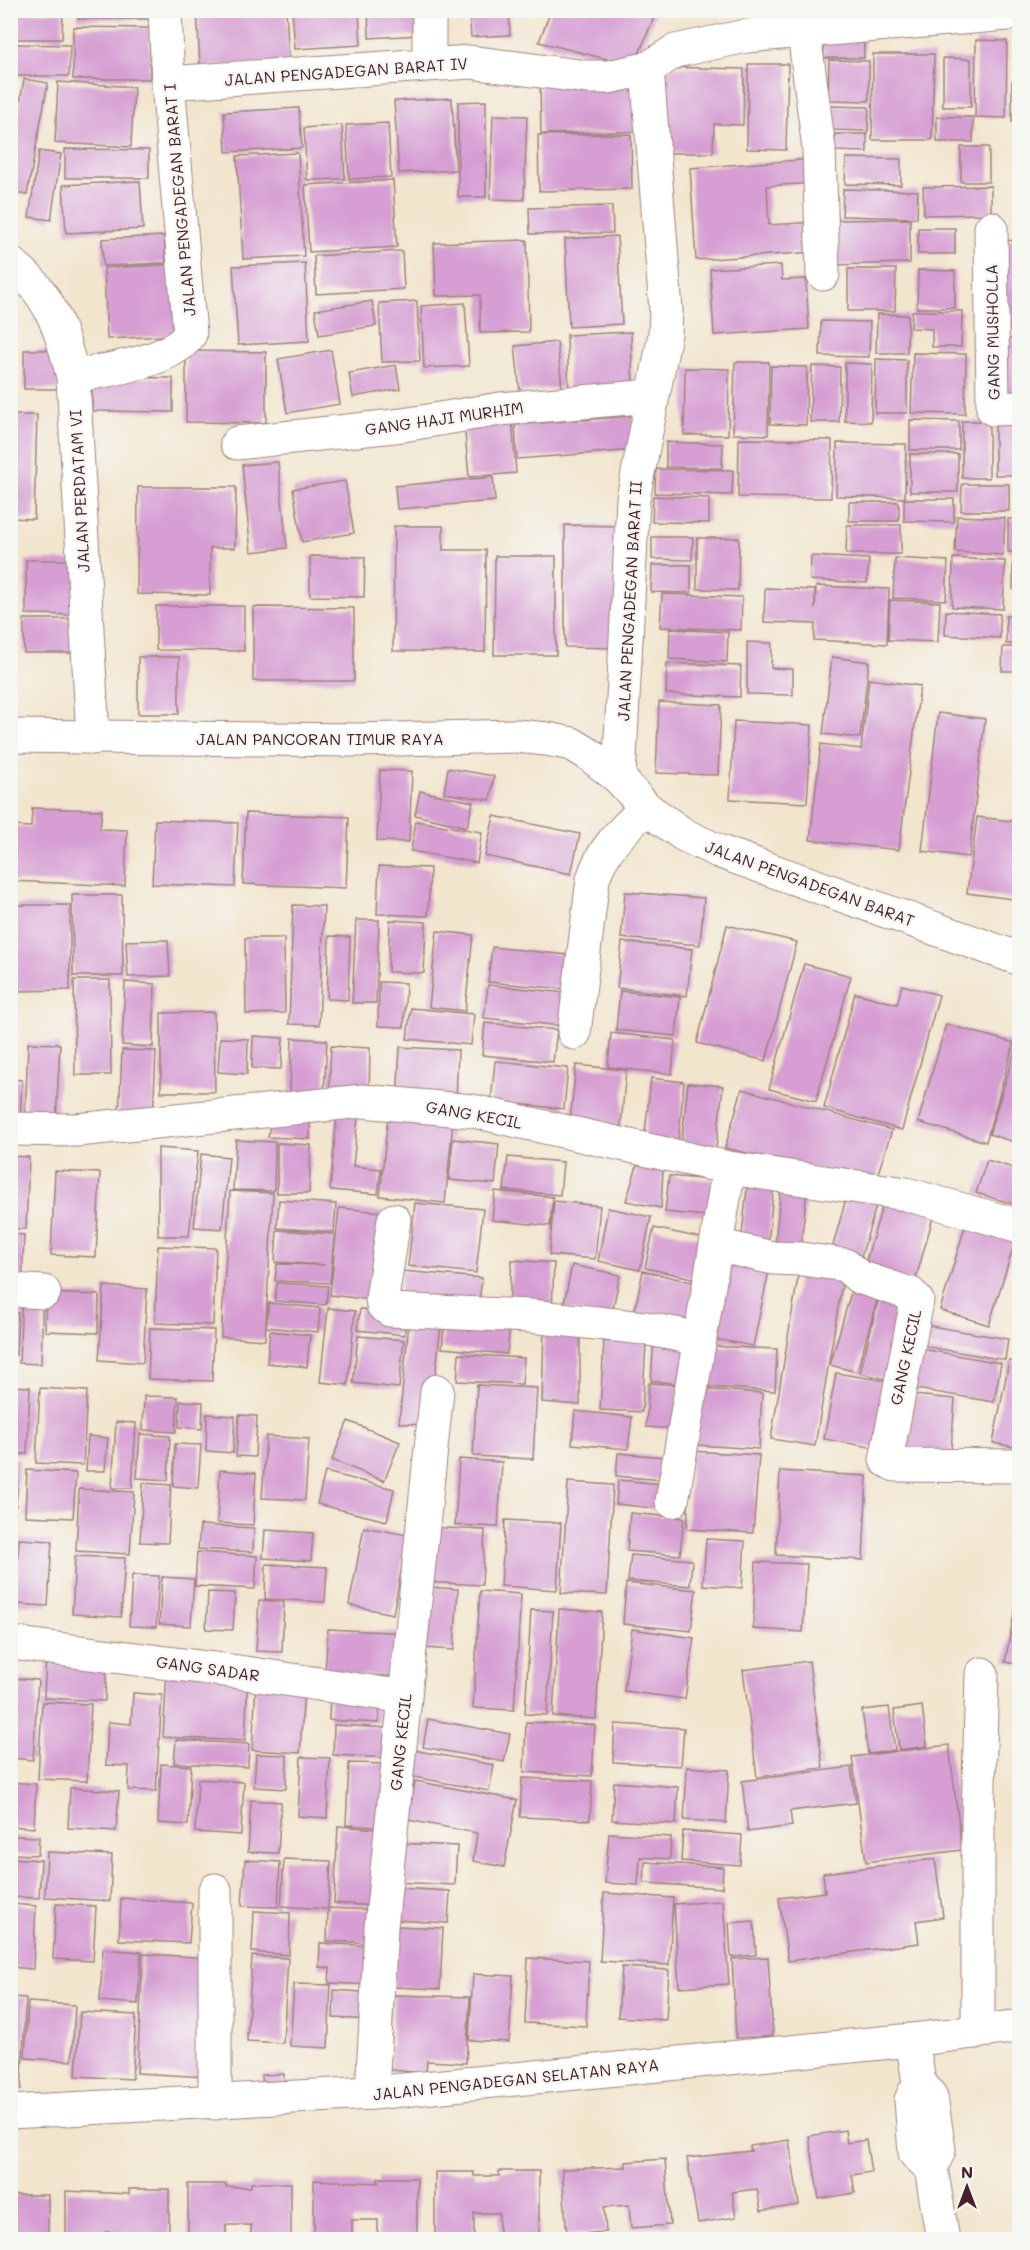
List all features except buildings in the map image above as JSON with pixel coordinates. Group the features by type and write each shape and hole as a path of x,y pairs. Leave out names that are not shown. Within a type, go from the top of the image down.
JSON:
{"street":[{"name":"JALAN PENGADEGAN BARAT I","path":"73,377 162,355 184,343 190,334 168,82 165,10"},
{"path":"429,10 429,64"},
{"name":"JALAN PENGADEGAN BARAT IV","path":"168,82 470,62 587,77 608,77 648,69 675,51 745,23 804,33 1020,13"},
{"path":"804,33 819,149 823,274"},
{"name":"JALAN PENGADEGAN BARAT II","path":"619,777 633,499 665,334 666,310 648,69"},
{"name":"GANG MUSHOLLA","path":"991,228 993,409 1020,408"},
{"name":"JALAN PERDATAM VI","path":"10,263 28,276 51,307 63,338 73,377 93,738"},
{"name":"GANG HAJI MURHIM","path":"237,443 403,425 500,409 652,396"},
{"name":"JALAN PANCORAN TIMUR RAYA","path":"10,736 357,740 516,736 572,744 619,777"},
{"name":"JALAN PENGADEGAN BARAT","path":"619,777 646,808 684,835 718,851 1020,959"},
{"path":"574,1033 593,879 598,863 617,836 646,808"},
{"name":"GANG KECIL","path":"10,1129 77,1130 250,1110 363,1101 454,1108 729,1168 906,1194 1020,1226"},
{"path":"672,1501 729,1168"},
{"path":"394,1220 382,1299 383,1305 390,1310 530,1316 644,1328 700,1339"},
{"name":"GANG KECIL","path":"716,1245 772,1258 845,1265 859,1277 911,1294 917,1301 886,1460 895,1465 1020,1466"},
{"path":"10,1290 44,1292"},
{"name":"GANG KECIL","path":"372,2093 381,1927 436,1391"},
{"name":"GANG SADAR","path":"10,1643 239,1672 405,1697"},
{"path":"979,2032 978,1820 982,1674"},
{"path":"215,1890 215,2103"},
{"name":"JALAN PENGADEGAN SELATAN RAYA","path":"10,2112 372,2093 912,2040 1020,2026"},
{"path":"912,2040 919,2082 911,2100 915,2153 931,2168 943,2240"}],"waterway":[{"path":"1020,1974 1020,1987"}]}
